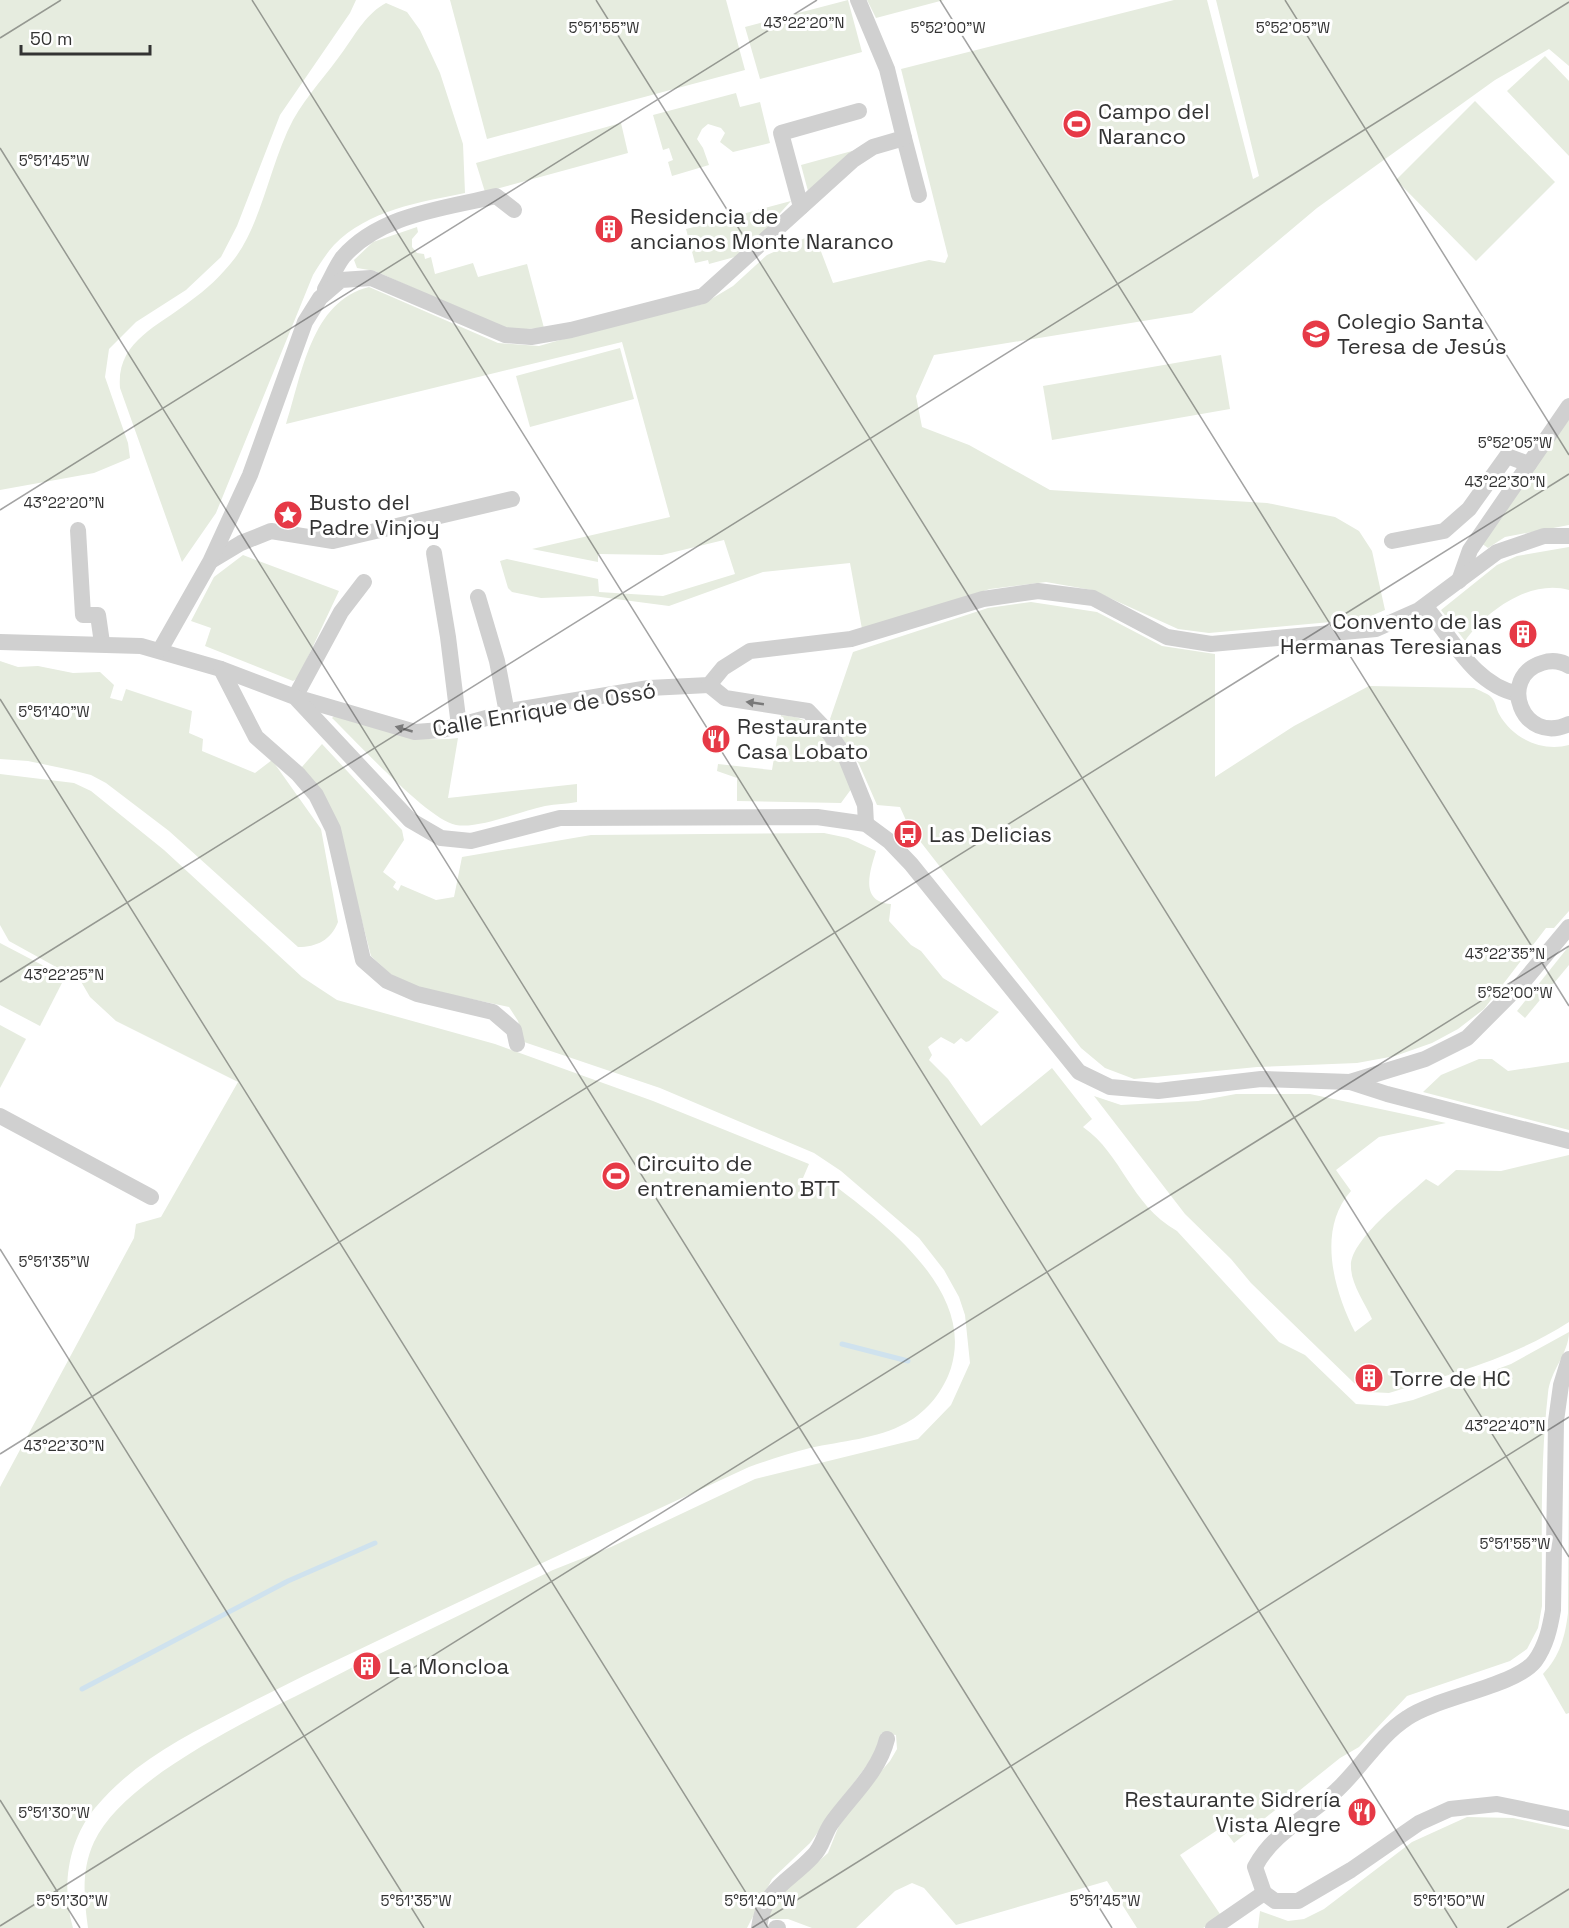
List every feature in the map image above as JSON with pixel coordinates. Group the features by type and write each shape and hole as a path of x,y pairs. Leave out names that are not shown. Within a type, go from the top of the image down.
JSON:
{"street":[{"path":"858,0 887,69 918,195"},
{"path":"801,207 781,133 859,111"},
{"path":"320,298 341,280 371,278 505,334 531,337 571,330 703,296 853,160 873,147 904,138"},
{"path":"160,650 210,562 250,475 305,322 342,258 369,234 396,221 496,196 514,210"},
{"path":"1459,581 1470,550 1569,406"},
{"path":"1392,541 1444,531 1469,509 1508,456 1529,464"},
{"path":"210,562 241,543 271,531 333,541 512,499"},
{"path":"78,530 83,615 98,615 102,643"},
{"path":"866,824 865,805 846,758 830,734 808,711 724,698 709,685 723,668 750,651 852,639 983,599 1038,591 1093,598 1167,637 1211,644 1376,629 1425,606 1497,552 1544,536 1569,536"},
{"path":"434,553 451,658 459,726"},
{"path":"364,582 341,612 322,643 295,697 410,820 441,838 471,841 560,818 817,817 866,824 889,841 911,864 1079,1072 1110,1088 1158,1091 1262,1079 1350,1082 1387,1094 1569,1141"},
{"path":"478,597 497,661 507,713"},
{"path":"1425,606 1480,675 1493,685 1518,694"},
{"name":"Calle Enrique de Ossó","path":"0,642 102,643 160,650 221,669 295,697 415,732 442,730 507,713 649,688 709,685"},
{"path":"1569,666 1554,661 1534,666 1521,681 1518,694 1521,709 1533,723 1550,729 1569,724"},
{"path":"221,669 256,737 298,774 316,795 333,829 363,960 387,981 417,994 493,1012 514,1030 517,1044"},
{"path":"1350,1082 1425,1059 1467,1038 1523,982 1569,927"},
{"path":"0,1116 151,1197"},
{"path":"1569,1359 1561,1385 1557,1421 1553,1610 1550,1628 1534,1663 1512,1677 1435,1704 1401,1722 1337,1790 1263,1852 1255,1867 1264,1893 1275,1901 1298,1901 1351,1870 1419,1823 1450,1809 1497,1804 1569,1819"},
{"path":"759,1928 761,1911 778,1885 815,1855 829,1826 883,1756 887,1739"},
{"path":"1213,1928 1264,1893"}],"shaded area":[{"path":"0,0 356,0 350,13 280,115 237,226 221,257 186,290 136,322 109,349 105,377 128,443 130,458 94,473 0,490"},
{"path":"450,0 726,0 745,70 487,139"},
{"path":"848,0 862,52 760,79 745,27"},
{"path":"867,0 944,0 876,18"},
{"path":"1174,0 1207,0 1253,179 1259,176 1216,0 1569,0 1569,66 1549,49 1495,80 1317,208 1192,313 934,355 916,396 922,427 969,445 1050,490 1267,503 1335,517 1359,531 1372,551 1385,610 1364,619 1209,633 1178,629 1092,590 1046,582 990,589 862,629 850,563 763,572 669,606 593,596 541,598 512,592 508,588 500,561 507,559 598,579 599,592 663,596 735,574 724,540 662,555 598,554 598,562 532,549 670,517 622,342 286,424 304,363 321,324 334,307 349,295 369,287 498,343 539,346 613,325 703,304 733,286 767,255 805,238 817,241 833,283 929,260 945,263 948,256 901,69"},
{"path":"386,3 407,12 420,30 440,73 463,144 465,193 395,209 362,223 328,252 313,275 216,513 182,562 120,388 125,359 141,337 202,292 235,258 252,227 278,154 293,120 362,24"},
{"path":"1545,56 1569,81 1569,156 1507,91"},
{"path":"736,93 740,107 760,102 770,143 733,152 720,142 725,133 721,128 708,124 702,129 697,139 709,165 672,176 668,162 673,160 669,148 663,150 653,115"},
{"path":"1475,101 1555,182 1476,261 1396,180"},
{"path":"621,123 628,153 485,192 476,163"},
{"path":"852,151 853,153 808,191 801,165"},
{"path":"791,201 742,255 709,264 708,260 695,263 686,229"},
{"path":"417,227 418,232 412,239 412,247 417,253 424,254 425,259 431,257 435,274 473,263 478,277 527,264 544,328 508,330 375,271 357,268 354,260 373,242"},
{"path":"620,348 634,399 530,427 516,376"},
{"path":"1221,355 1230,409 1052,440 1043,386"},
{"path":"1569,419 1569,525 1505,537 1488,548 1481,543"},
{"path":"1569,547 1569,590 1539,589 1524,593 1497,609 1465,641 1441,610 1497,565 1517,556"},
{"path":"243,555 339,591 298,678 293,681 205,646 211,628 191,621 214,577"},
{"path":"1031,602 1097,612 1162,646 1215,654 1215,777 1294,726 1369,686 1474,688 1488,694 1505,723 1520,737 1549,747 1569,745 1569,911 1554,928 1546,928 1484,1009 1458,1029 1432,1043 1395,1056 1357,1063 1257,1067 1134,1079 1105,1068 1081,1048 909,827 900,807 877,805 859,764 830,719 853,652 988,608"},
{"path":"0,661 18,667 38,666 73,673 100,672 114,685 110,698 122,701 126,689 192,711 189,733 203,739 202,751 255,773 272,760 321,829 338,922 331,934 317,944 298,947 169,831 106,783 91,775 28,761 0,759"},
{"path":"335,715 380,730 411,737 458,738 448,798 577,784 577,802 545,806 476,824 456,825 444,820 411,795 332,718"},
{"path":"781,715 804,720 813,725 827,740 839,759 852,788 841,803 737,801 737,778 717,771 718,764 772,770"},
{"path":"322,744 402,830 404,840 383,872 396,882 393,887 398,891 401,885 436,900 454,897 462,857 591,835 824,833 848,838 876,851 869,884 874,898 891,904 889,921 911,945 921,951 943,978 999,1012 969,1041 966,1042 961,1038 954,1044 941,1037 928,1047 932,1055 929,1060 948,1079 981,1126 1052,1068 1092,1119 1083,1127 1108,1151 1148,1207 1177,1231 1279,1342 1305,1355 1356,1404 1387,1406 1413,1400 1511,1364 1569,1332 1566,1347 1549,1385 1543,1473 1542,1606 1538,1628 1527,1649 1510,1661 1407,1696 1359,1747 1340,1758 1234,1843 1222,1827 1180,1855 1222,1917 1203,1928 1137,1928 1107,1881 956,1925 924,1888 912,1883 895,1891 856,1928 812,1928 788,1919 770,1919 768,1914 777,1898 828,1853 838,1828 857,1799 890,1761 897,1749 896,1735 881,1733 880,1747 810,1843 772,1879 747,1928 88,1928 85,1874 94,1842 112,1815 139,1790 172,1765 249,1720 353,1667 361,1678 380,1668 377,1655 553,1570 611,1547 755,1479 918,1439 951,1405 970,1363 965,1315 959,1297 944,1270 919,1238 841,1171 814,1153 660,1088 524,1042 518,1021 509,1007 424,989 398,981 371,956 351,878 301,768"},
{"path":"0,774 74,783 91,791 164,850 302,977 337,1000 495,1044 653,1101 809,1164 803,1178 821,1193 830,1182 875,1217 920,1261 938,1286 950,1312 955,1339 951,1368 944,1384 928,1407 906,1423 883,1433 802,1450 749,1467 311,1673 200,1728 162,1750 110,1791 95,1808 78,1835 69,1865 68,1881 69,1912 73,1928 0,1928 0,1487 134,1238 136,1224 161,1217 238,1082 116,1021 90,997 76,973 67,973 9,941 0,925"},
{"path":"0,943 65,977 40,1026 0,1005"},
{"path":"1569,946 1569,965 1525,1018 1517,1011"},
{"path":"0,1025 26,1039 0,1088"},
{"path":"1479,1059 1492,1059 1508,1071 1569,1062 1569,1130 1423,1092 1441,1075"},
{"path":"1236,1094 1310,1094 1446,1123 1379,1137 1336,1170 1351,1191 1334,1223 1332,1260 1340,1297 1355,1332 1372,1319 1353,1280 1351,1267 1353,1256 1369,1232 1426,1179 1438,1186 1456,1170 1501,1171 1569,1155 1569,1322 1526,1346 1504,1355 1459,1372 1389,1393 1369,1392 1354,1383 1251,1283 1231,1259 1185,1214 1094,1096 1121,1105 1198,1101"},
{"path":"1569,1468 1569,1713 1566,1714 1543,1674 1561,1646 1568,1613"},
{"path":"1467,1817 1513,1818 1569,1830 1569,1928 1258,1928 1260,1911 1288,1921 1304,1919 1324,1909 1412,1842"}],"waterway":[{"path":"842,1344 908,1361"},
{"path":"82,1689 288,1581 375,1543"}],"place":[{"name":"Campo del Naranco","path":"1077,124"},
{"name":"Residencia de ancianos Monte Naranco","path":"609,229"},
{"name":"Colegio Santa Teresa de Jesús","path":"1316,334"},
{"name":"Busto del Padre Vinjoy","path":"288,515"},
{"name":"Convento de las Hermanas Teresianas","path":"1523,634"},
{"name":"Restaurante Casa Lobato","path":"716,739"},
{"name":"Las Delicias","path":"908,834"},
{"name":"Circuito de entrenamiento BTT","path":"616,1176"},
{"name":"Torre de HC","path":"1369,1378"},
{"name":"La Moncloa","path":"367,1666"},
{"name":"Restaurante Sidrería Vista Alegre","path":"1362,1812"}]}
